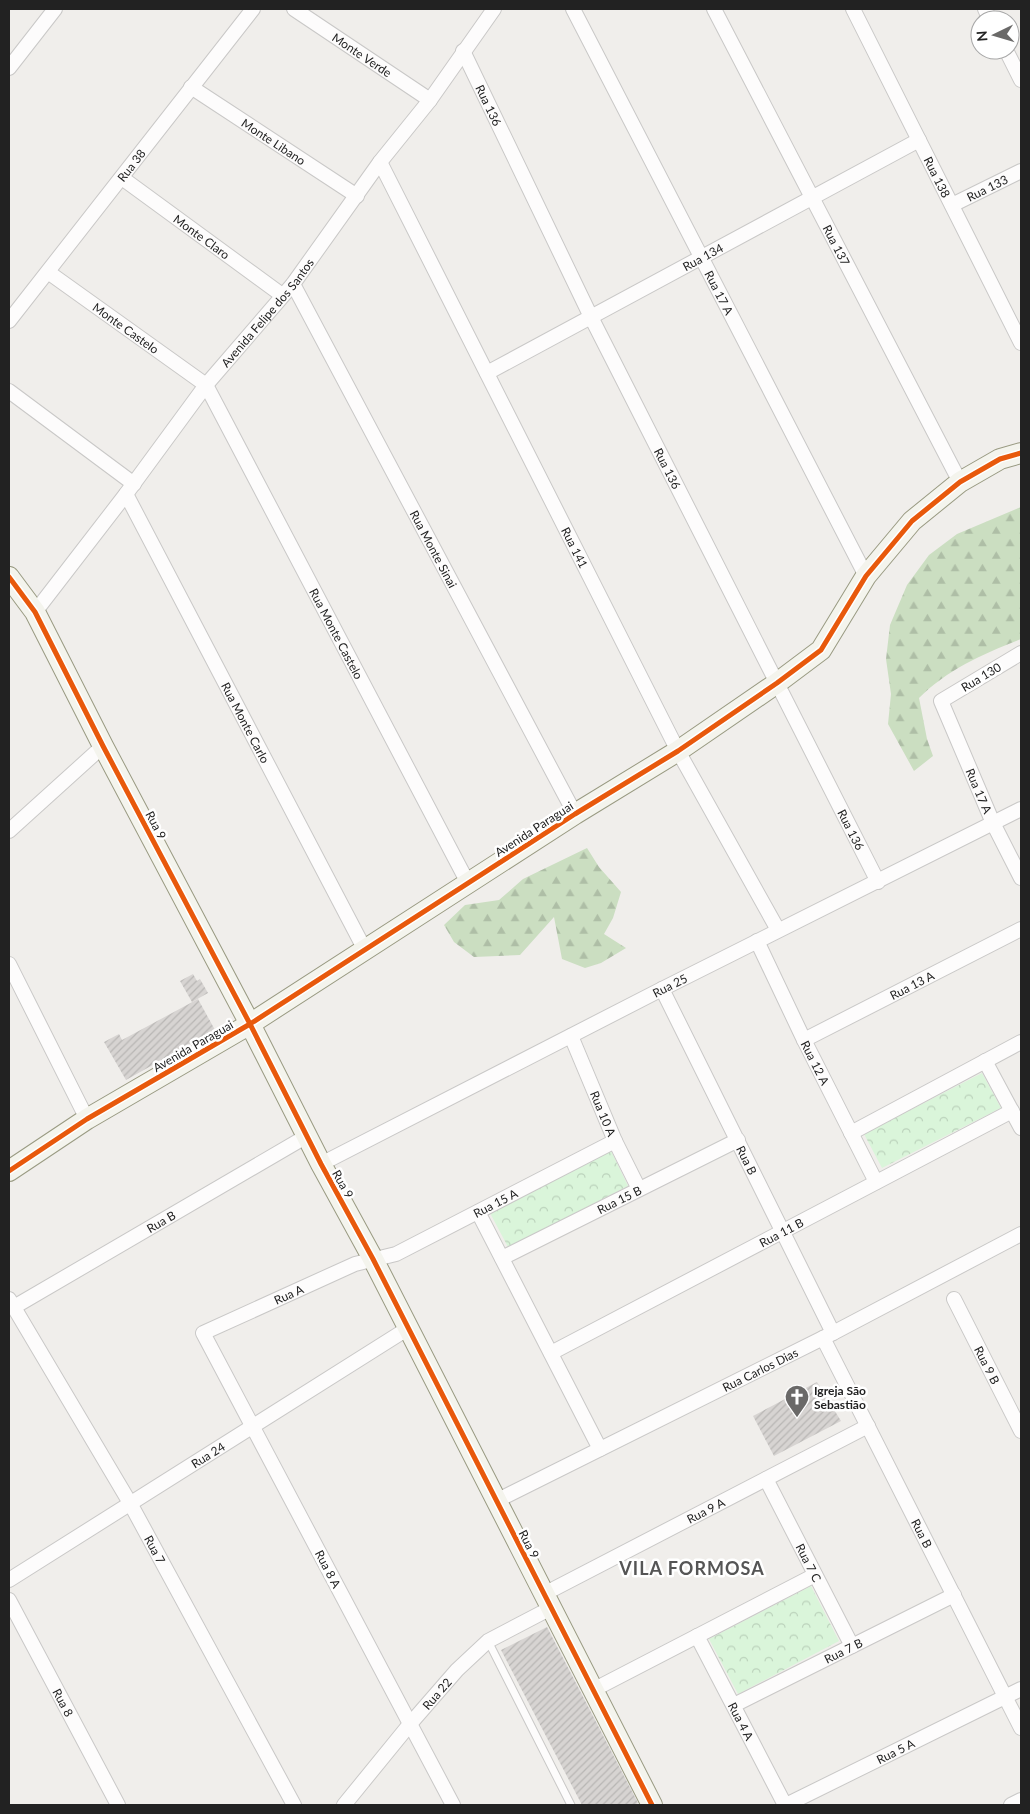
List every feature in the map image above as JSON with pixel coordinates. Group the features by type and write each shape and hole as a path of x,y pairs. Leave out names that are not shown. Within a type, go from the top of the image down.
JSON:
{"street":[{"path":"9,68 55,9"},
{"name":"Rua 38","path":"9,321 252,9"},
{"name":"Monte Verde","path":"294,9 430,100"},
{"name":"Avenida Felipe dos Santos","path":"34,612 130,489 206,385 293,284 380,162 430,100 494,9"},
{"name":"Rua 17 A","path":"573,9 866,576"},
{"name":"Rua 137","path":"714,9 960,482"},
{"name":"Rua 138","path":"853,9 1021,343"},
{"name":"Rua 136","path":"463,51 591,317 878,882"},
{"path":"1011,60 1021,80"},
{"name":"Monte Libano","path":"191,86 357,196"},
{"name":"Rua 134","path":"486,374 919,140"},
{"name":"Rua 141","path":"380,162 678,751 778,930"},
{"name":"Rua 133","path":"952,205 1021,171"},
{"name":"Monte Claro","path":"122,178 282,295"},
{"name":"Monte Castelo","path":"48,272 206,385"},
{"name":"Rua Monte Sinai","path":"293,284 575,814"},
{"name":"Rua Monte Castelo","path":"206,385 468,883"},
{"name":"Rua Monte Carlo","path":"9,391 130,489 365,950"},
{"name":"Avenida Paraguai","path":"9,1170 87,1119 250,1024 575,814 678,751 777,683 821,650 866,576 912,521 960,482 1000,459 1021,453"},
{"name":"Rua 9","path":"9,577 34,612 250,1024 321,1164 373,1258 652,1805"},
{"name":"Rua 130","path":"941,701 1021,654"},
{"name":"Rua 17 A","path":"941,701 993,823 1021,878"},
{"path":"9,831 103,746"},
{"name":"Rua 25","path":"321,1164 778,930 878,882 1021,809"},
{"name":"Rua 13 A","path":"804,1040 1021,930"},
{"name":"Rua 12 A","path":"757,941 804,1040 876,1182"},
{"path":"9,964 87,1119"},
{"name":"Rua B","path":"662,989 783,1231 868,1426 1021,1728"},
{"name":"Rua 10 A","path":"571,1036 615,1141 639,1189"},
{"path":"851,1133 1021,1042"},
{"path":"985,1061 1021,1128"},
{"name":"Rua 11 B","path":"551,1353 1012,1111"},
{"name":"Rua B","path":"11,1303 307,1136"},
{"name":"Rua 15 B","path":"502,1258 738,1140"},
{"name":"Rua 15 A","path":"373,1258 396,1254 615,1141"},
{"path":"478,1212 600,1449"},
{"name":"Rua Carlos Dias","path":"496,1501 828,1335 1021,1234"},
{"name":"Rua A","path":"203,1334 355,1264 373,1258"},
{"name":"Rua 9 B","path":"954,1299 1021,1431"},
{"name":"Rua 7","path":"11,1303 130,1503 294,1805"},
{"name":"Rua 24","path":"9,1580 408,1329"},
{"name":"Rua 8 A","path":"203,1334 453,1805"},
{"name":"Rua 9 A","path":"547,1601 766,1479 868,1426"},
{"name":"Rua 7 C","path":"766,1479 852,1646"},
{"path":"593,1690 816,1575"},
{"name":"Rua 7 B","path":"734,1705 954,1595"},
{"name":"Rua 8","path":"9,1600 118,1805"},
{"name":"Rua 22","path":"344,1805 457,1670 488,1641 547,1601"},
{"name":"Rua 4 A","path":"698,1636 786,1805"},
{"name":"Rua 5 A","path":"786,1805 1021,1689"},
{"path":"1011,1805 1021,1800"}],"lane":[{"path":"488,1641 571,1805"}],"green space":[{"path":"1021,507 1021,639 967,663 942,679 919,698 927,739 933,756 914,771 888,724 891,694 886,659 890,625 907,585 929,555 957,534"},
{"path":"587,848 599,867 621,892 613,918 604,934 626,948 601,963 585,968 562,959 554,917 520,955 474,957 454,942 444,925 465,905 499,900 523,879"},
{"path":"982,1073 1001,1108 882,1168 864,1134"},
{"path":"611,1151 628,1186 508,1247 490,1213"},
{"path":"811,1586 839,1641 738,1694 709,1639"}],"building":[{"path":"193,974 197,981 200,979 208,993 192,1002 180,981"},
{"path":"198,999 215,1030 126,1080 104,1042 119,1034 122,1040"},
{"name":"Igreja São Sebastião","path":"817,1382 841,1421 774,1456 753,1416"},
{"path":"547,1627 638,1803 634,1805 582,1805 501,1650"}],"cycle path":[{"path":"9,1171 87,1119 250,1024 575,814 678,751 777,683 821,650 866,576 912,521 960,482 1000,459 1021,453"},
{"path":"9,577 35,612 321,1164 373,1259 652,1805"}],"place":[{"name":"Igreja São Sebastião","path":"797,1418"}],"district":[{"name":"VILA FORMOSA","path":"692,1568"}]}
